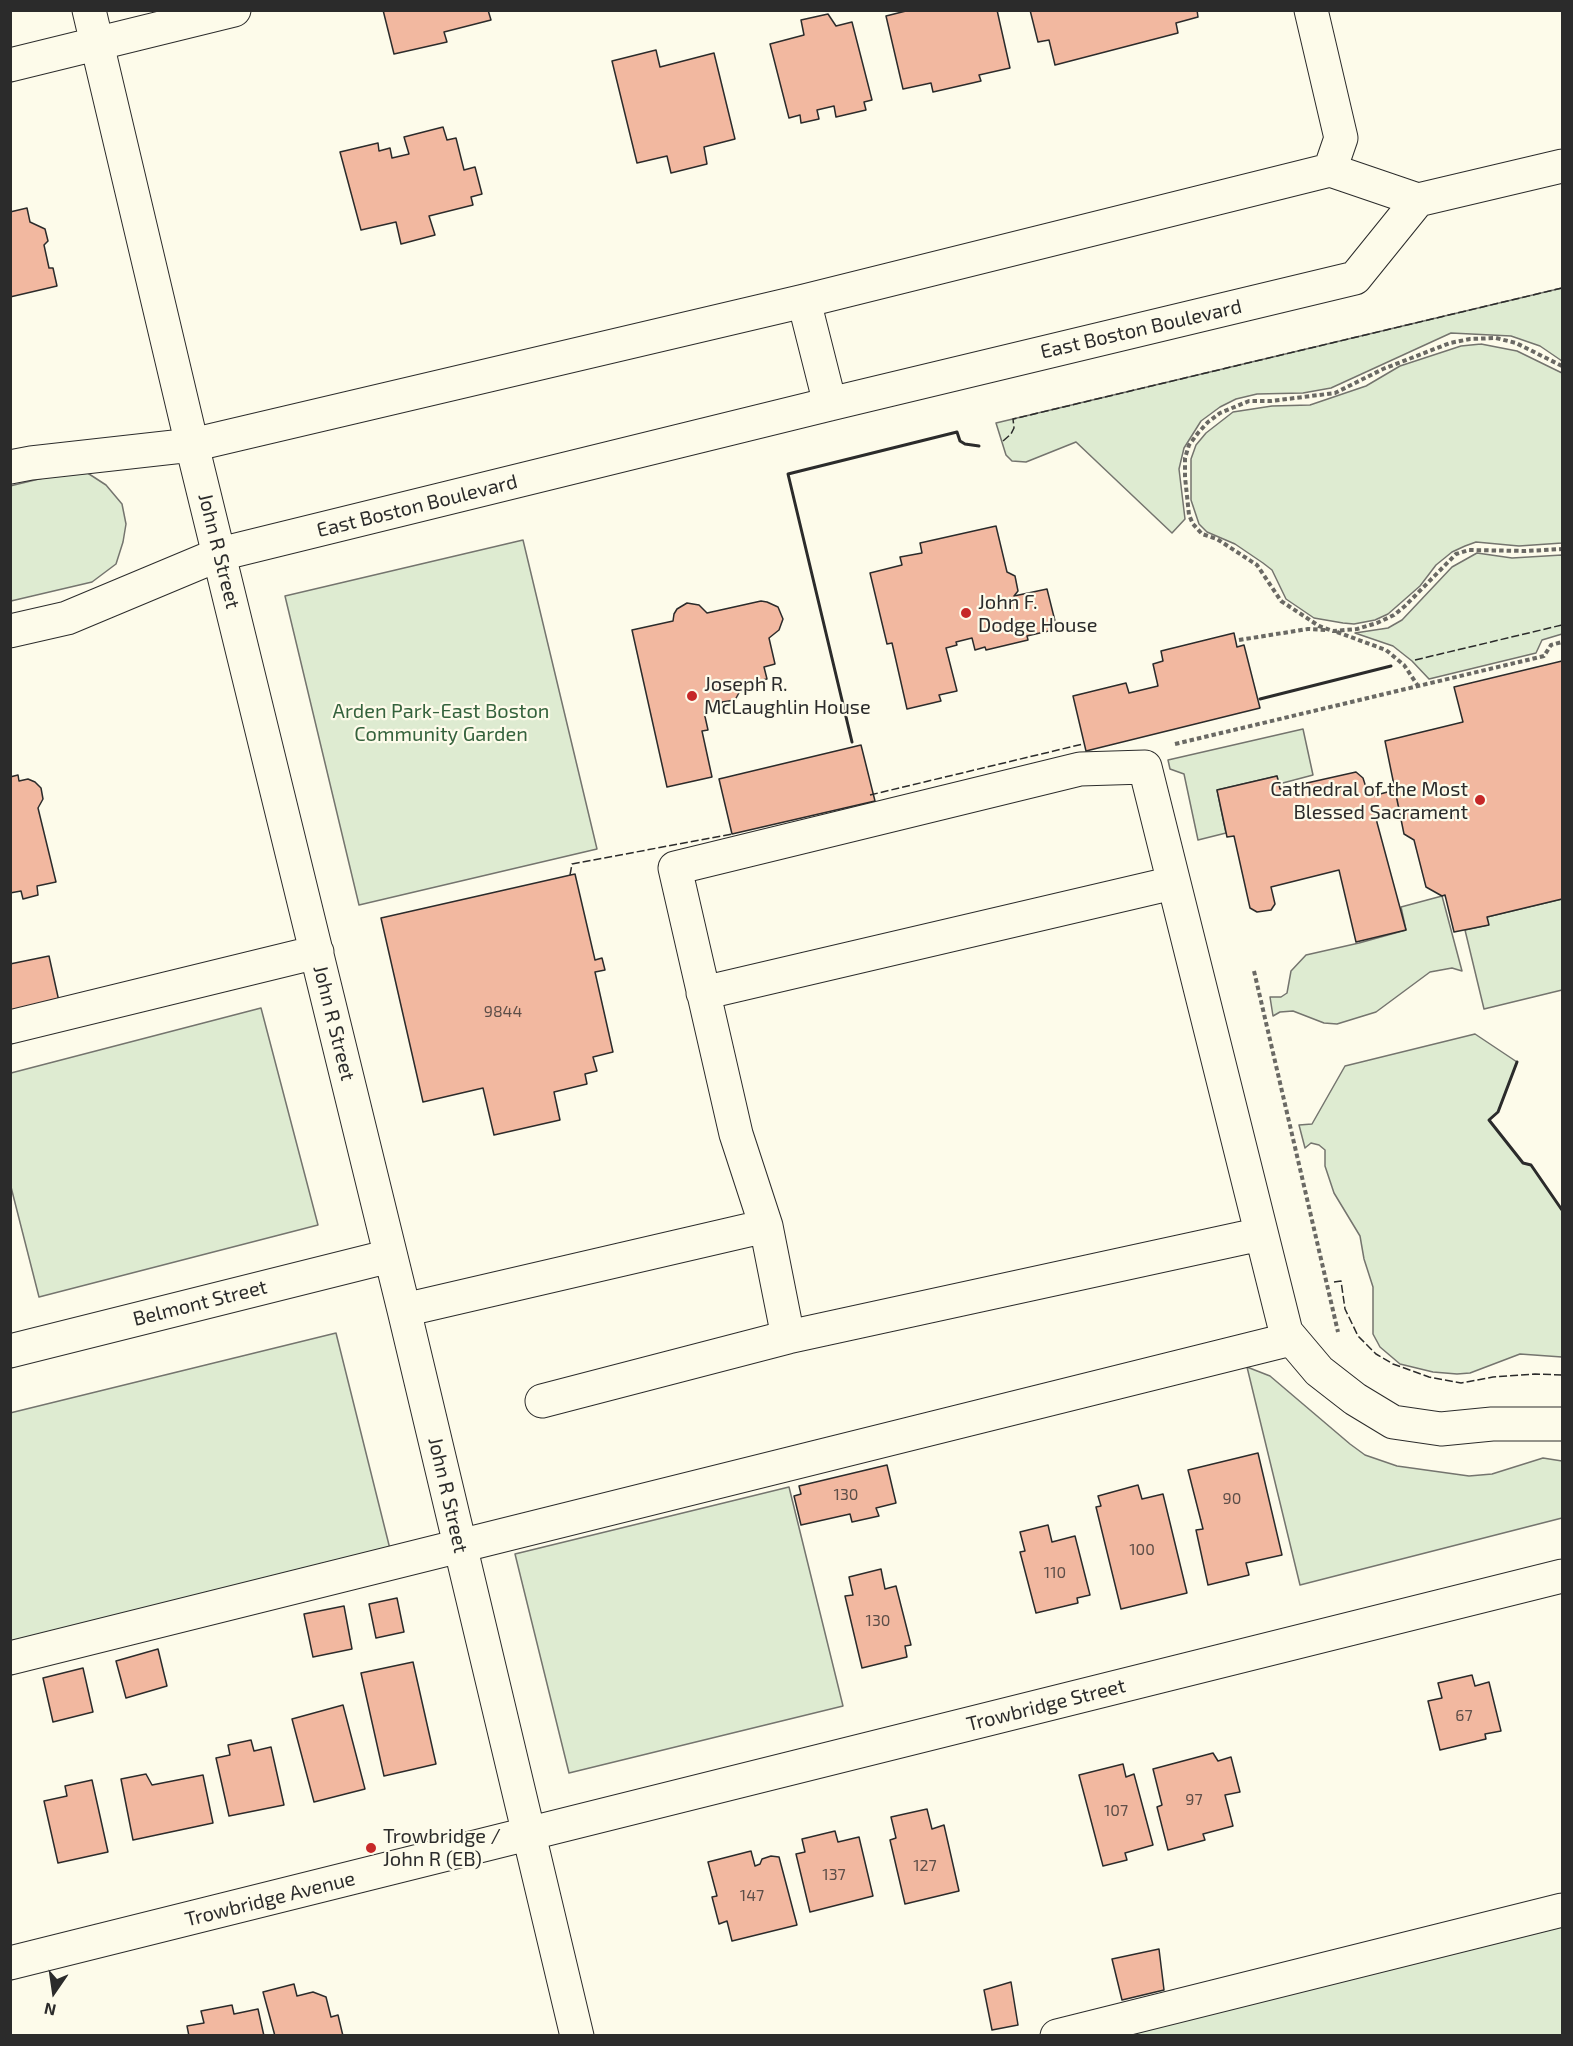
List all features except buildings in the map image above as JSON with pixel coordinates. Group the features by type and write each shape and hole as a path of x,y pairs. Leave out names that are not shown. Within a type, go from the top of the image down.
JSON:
{"street":[{"name":"John R Street","path":"89,10 192,445 404,1310 577,2036"},
{"path":"10,65 234,10"},
{"path":"1311,10 1341,138 1330,170"},
{"path":"10,467 192,445 804,301 1330,170 1418,200 1563,166"},
{"name":"East Boston Boulevard","path":"10,631 67,618 220,554 1355,278 1418,200"},
{"path":"804,301 830,404"},
{"path":"788,1337 766,1226 736,1134 675,868 1080,769 1145,767 1286,1332 1319,1371 1346,1392 1393,1422 1441,1429 1492,1424 1563,1424"},
{"path":"703,993 1173,883"},
{"path":"10,1027 317,952"},
{"path":"404,1310 766,1226"},
{"path":"542,1401 788,1337 1261,1234"},
{"name":"Belmont Street","path":"10,1351 390,1256"},
{"path":"10,1658 1291,1339"},
{"name":"Trowbridge Street","path":"529,1834 1563,1576"},
{"name":"Trowbridge Avenue","path":"10,1963 529,1834"},
{"path":"1057,2036 1563,1910"}],"path":[{"path":"1418,686 1404,665 1386,650 1319,626 1281,601 1257,565 1217,539 1202,534 1193,524 1186,500 1185,458 1189,445 1208,422 1234,406 1248,401 1335,393 1383,369 1450,343 1470,339 1496,338 1516,343 1563,366"},
{"path":"1239,640 1308,629 1334,631 1357,629 1377,623 1394,615 1405,606 1456,554 1469,550 1563,549"},
{"path":"1173,745 1544,657 1551,645 1563,642"},
{"path":"1254,971 1340,1342"}],"green space":[{"path":"1562,288 1562,361 1540,346 1511,336 1451,333 1331,388 1303,393 1257,394 1236,399 1220,407 1201,421 1184,448 1179,469 1185,519 1172,533 1076,442 1026,462 1012,461 1006,455 996,423"},
{"path":"1481,344 1517,351 1562,373 1562,543 1519,546 1476,542 1465,546 1452,552 1436,565 1420,586 1388,614 1375,620 1354,624 1314,618 1286,599 1272,570 1235,544 1207,532 1199,524 1191,500 1191,459 1196,445 1206,433 1233,412 1272,406 1310,405 1366,386 1400,366 1461,346"},
{"path":"68,472 86,472 106,485 122,504 126,524 116,564 92,582 11,601 10,486"},
{"name":"Arden Park-East Boston Community Garden","path":"523,540 597,849 359,905 285,596"},
{"path":"1477,553 1512,558 1562,555 1562,634 1542,640 1536,653 1429,679 1393,646 1355,633 1388,628 1402,620 1452,567"},
{"path":"1303,729 1313,775 1279,784 1277,776 1217,790 1226,833 1198,840 1184,774 1170,769 1168,760"},
{"path":"1442,896 1462,971 1452,968 1430,972 1376,1012 1337,1024 1324,1023 1293,1011 1280,1012 1273,1016 1270,997 1281,997 1287,993 1291,971 1306,955 1406,930 1401,907"},
{"path":"1562,899 1562,990 1484,1009 1465,930 1488,925 1487,917"},
{"path":"261,1008 318,1225 39,1297 11,1187 11,1073"},
{"path":"1475,1034 1517,1062 1498,1112 1489,1120 1523,1163 1531,1165 1562,1210 1562,1357 1520,1354 1470,1373 1433,1372 1400,1364 1380,1347 1373,1334 1373,1287 1364,1259 1360,1236 1334,1193 1325,1166 1325,1150 1311,1143 1305,1148 1299,1125 1312,1124 1345,1066"},
{"path":"336,1333 391,1553 11,1647 10,1413"},
{"path":"1247,1367 1270,1376 1365,1455 1397,1466 1469,1476 1492,1474 1543,1458 1562,1461 1562,1518 1300,1585"},
{"path":"789,1487 843,1706 569,1773 515,1554"},
{"path":"1562,1926 1562,2035 1118,2035"}],"fence":[{"path":"1003,441 1014,428 1013,419 1562,288"},
{"path":"1415,660 1562,625"},
{"path":"870,795 1083,744"},
{"path":"570,875 572,864 732,834"},
{"path":"1334,1282 1341,1281 1345,1309 1358,1336 1376,1354 1393,1364 1429,1377 1461,1383 1493,1377 1562,1375"}],"wall":[{"path":"852,742 788,474 957,432 960,441 979,446"},
{"path":"1260,699 1391,666"},
{"path":"1517,1062 1498,1112 1489,1120 1523,1163 1531,1165 1562,1210"}],"place":[{"name":"John F. Dodge House","path":"966,613"},
{"name":"Joseph R. McLaughlin House","path":"692,696"},
{"name":"Cathedral of the Most Blessed Sacrament","path":"1480,800"},
{"name":"Trowbridge / John R (EB)","path":"371,1848"}]}
